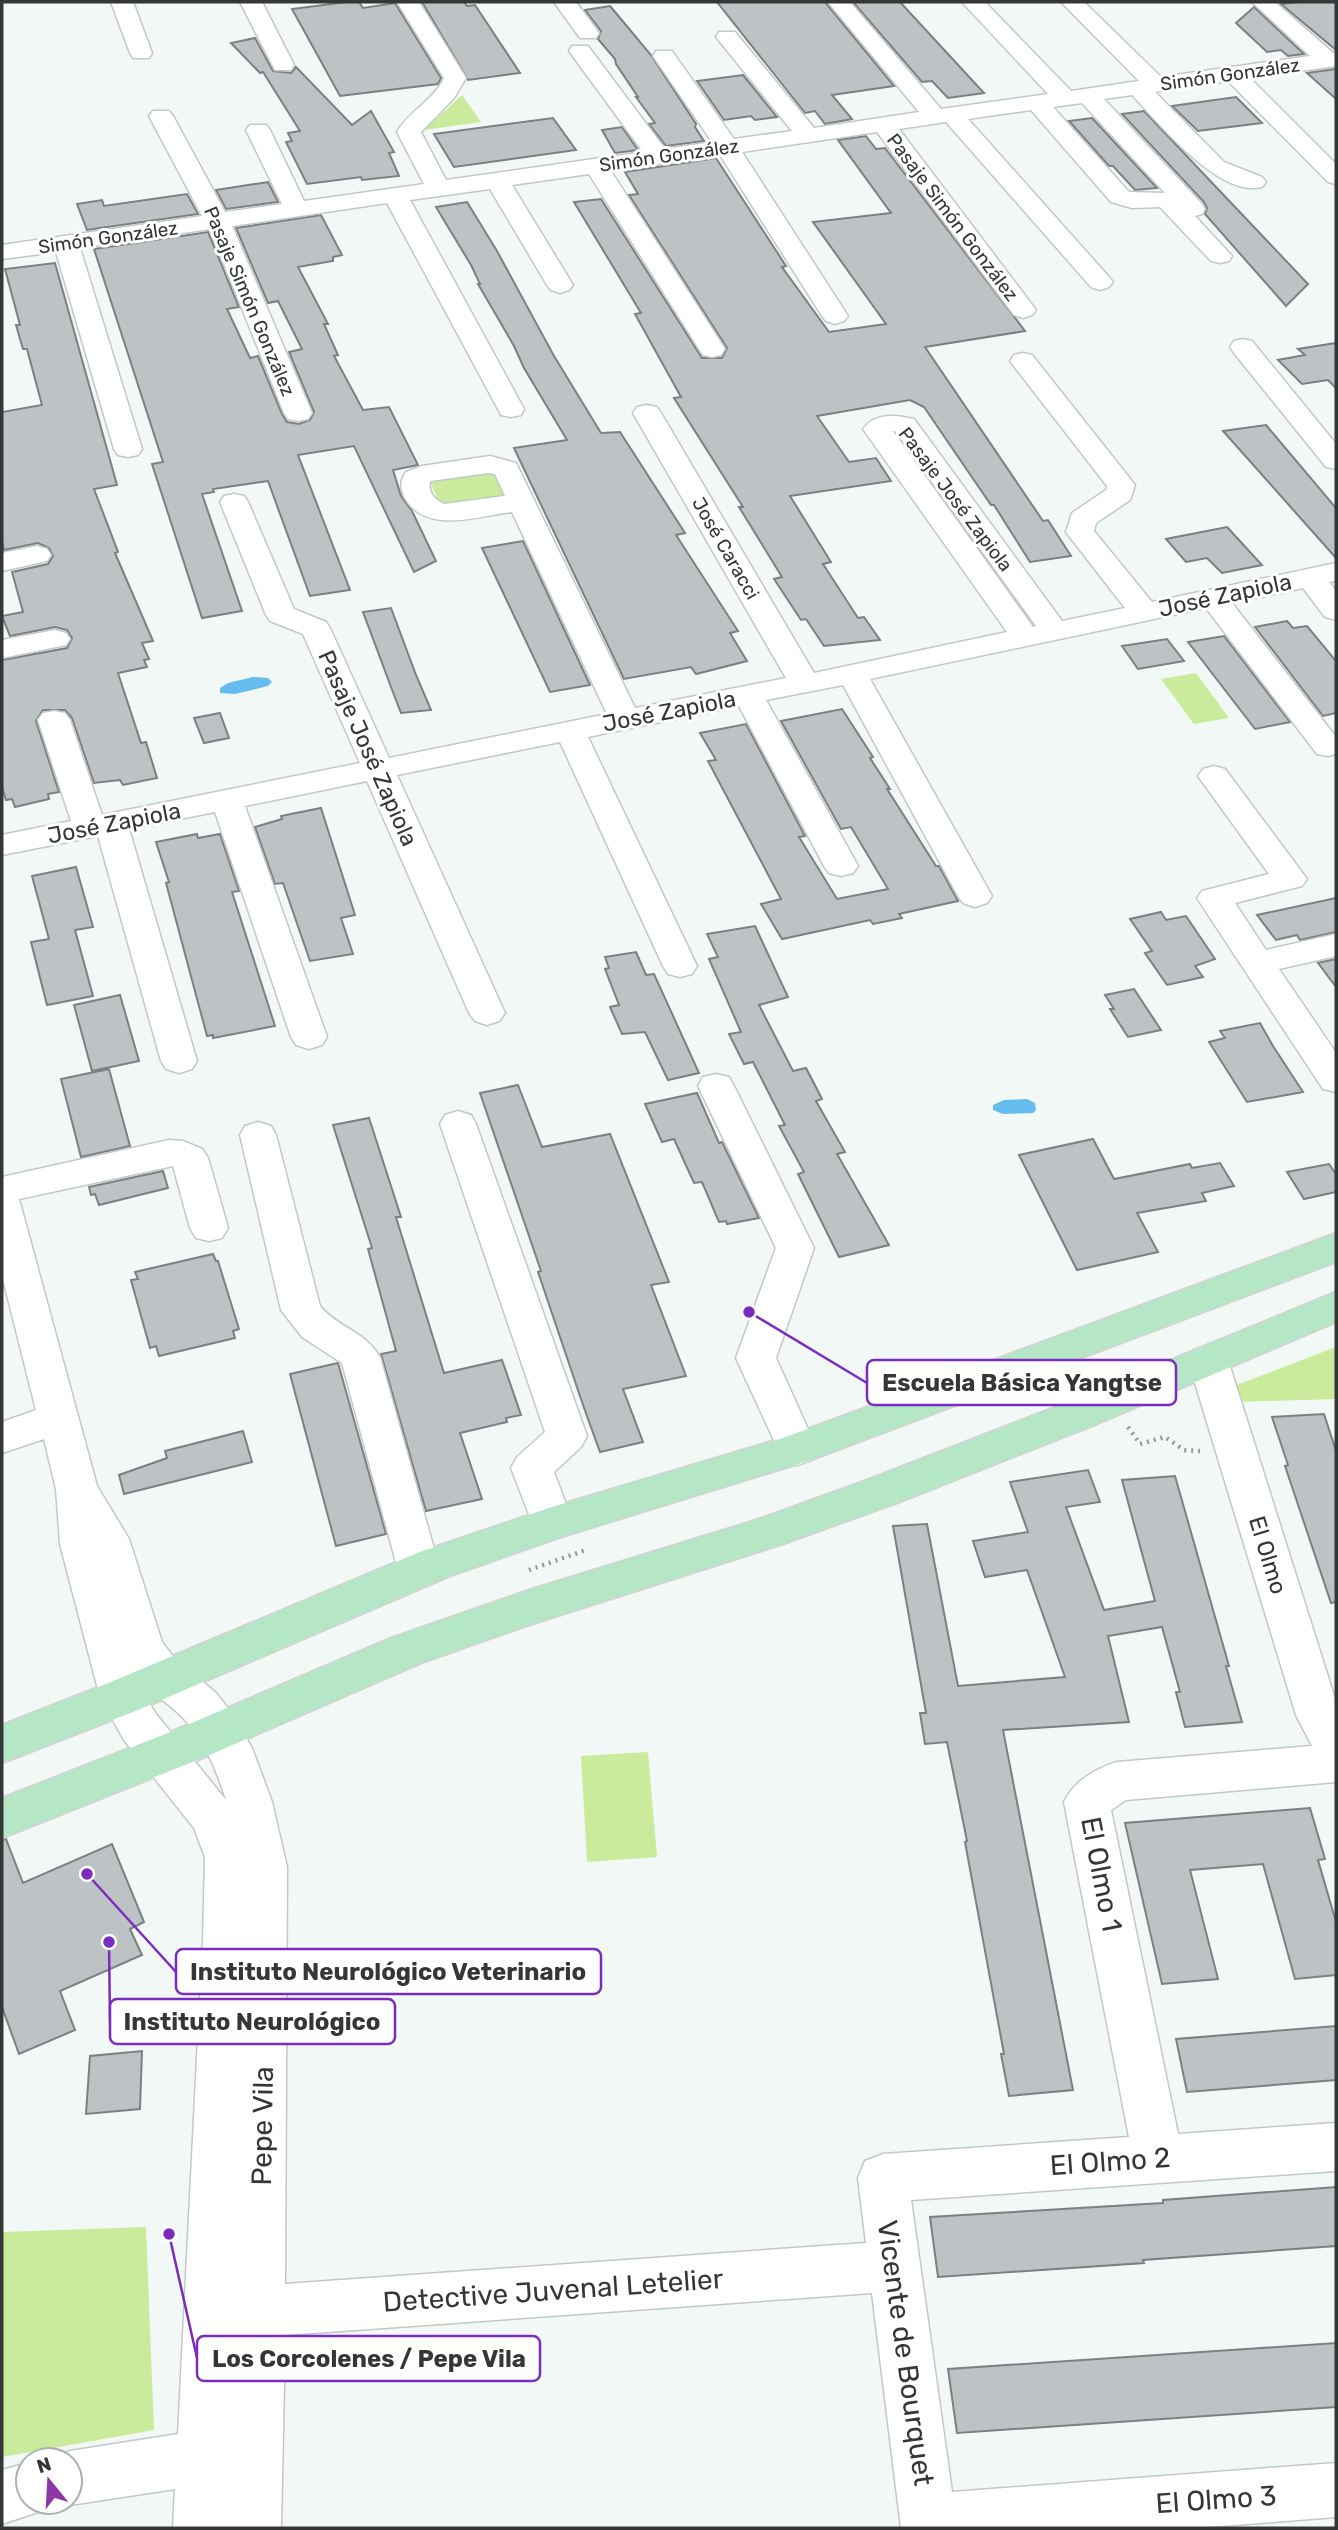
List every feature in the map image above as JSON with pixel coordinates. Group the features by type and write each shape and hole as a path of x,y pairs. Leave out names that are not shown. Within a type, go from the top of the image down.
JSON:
{"main road":[{"path":"2,1744 122,1697 419,1570 552,1523 797,1449 1336,1247"},
{"path":"1208,1360 1203,1332 1205,1318 1219,1293"},
{"path":"2,1818 162,1755 309,1690 432,1640 813,1517 910,1481 1336,1306"}],"street":[{"path":"122,2 141,53"},
{"path":"251,2 283,65"},
{"path":"267,36 285,26 273,2"},
{"path":"408,2 455,78 452,87 413,123 409,132 439,189"},
{"path":"565,2 584,42 659,157"},
{"path":"838,2 1100,282"},
{"path":"973,2 1076,96 1231,258 1168,201 1160,198 1132,202 1120,197 1036,102"},
{"path":"1072,2 1216,167 1254,182"},
{"path":"1263,2 1334,58"},
{"path":"1279,2 1334,58"},
{"path":"727,37 808,135"},
{"path":"664,56 727,147 835,316"},
{"name":"Simón González","path":"2,252 1334,58"},
{"path":"1233,74 1336,177"},
{"name":"Pasaje Simón González","path":"161,116 218,221 298,414"},
{"name":"Pasaje Simón González","path":"883,124 1023,310"},
{"path":"258,130 296,209"},
{"path":"596,166 712,349"},
{"path":"497,180 560,285"},
{"path":"394,195 511,409"},
{"path":"66,243 128,449"},
{"path":"1243,347 1336,461"},
{"path":"1023,360 1121,485 1120,494 1082,519 1080,532 1145,613"},
{"name":"José Caracci","path":"647,413 805,684"},
{"name":"Pasaje José Zapiola","path":"896,422 904,425 1041,635 877,429 882,424 896,422"},
{"name":"Pasaje José Zapiola","path":"234,502 281,615 315,628 487,1013"},
{"path":"520,502 625,720"},
{"path":"2,562 37,555"},
{"path":"1323,574 1336,611"},
{"name":"José Zapiola","path":"2,845 805,684 1323,574"},
{"path":"1213,598 1328,747"},
{"path":"2,649 55,639"},
{"path":"852,674 975,896"},
{"path":"748,695 841,866"},
{"path":"54,720 100,825 178,1061"},
{"path":"570,731 680,966"},
{"path":"1214,776 1290,879 1214,898 1336,1080"},
{"path":"227,800 309,1037"},
{"path":"1258,963 1336,945"},
{"path":"716,1086 795,1248 757,1357 797,1449"},
{"path":"458,1124 568,1436 532,1468 552,1523"},
{"path":"258,1135 301,1310 310,1324 324,1334 342,1340 359,1357 419,1570"},
{"path":"2,1190 169,1153 183,1154 189,1158 209,1228"},
{"path":"2,1202 77,1489"},
{"name":"El Olmo","path":"1208,1360 1318,1715 1336,1747"},
{"path":"2,1438 59,1419"},
{"name":"Pepe Vila","path":"77,1489 108,1537 131,1618 147,1655 164,1678 198,1704 219,1731 250,1796 264,1867 235,2313 205,2457 201,2528"},
{"name":"Pepe Vila","path":"77,1489 81,1544 122,1697 140,1727 214,1818 228,1857 227,1940 235,2313 253,2528"},
{"name":"El Olmo 1","path":"1158,2157 1087,1801 1117,1781 1336,1763"},
{"name":"El Olmo 2","path":"883,2178 1158,2157 1336,2147"},
{"name":"Vicente de Bourquet","path":"883,2178 929,2525"},
{"name":"Detective Juvenal Letelier","path":"235,2313 895,2266"},
{"path":"84,2477 205,2457"},
{"name":"El Olmo 3","path":"929,2525 1336,2490"}],"path":[{"path":"1126,1425 1140,1444 1165,1437 1184,1450 1237,1454"}],"green space":[{"path":"462,95 481,122 424,130"},
{"path":"494,471 508,497 442,508 430,482"},
{"path":"1196,673 1229,718 1194,724 1161,679"},
{"path":"1336,1347 1336,1399 1233,1402 1226,1389"},
{"path":"648,1752 657,1857 587,1862 581,1756"},
{"path":"146,2227 154,2430 64,2446 14,2446 14,2455 2,2457 2,2232"}],"water":[{"path":"253,677 268,678 272,682 268,686 235,694 220,693 220,688 228,683"},
{"path":"1027,1099 1035,1103 1036,1110 1033,1113 1003,1114 993,1110 993,1105 1004,1100"}],"building":[{"path":"359,2 363,8 395,3 441,78 438,84 340,96 292,9"},
{"path":"422,2 464,2 467,6 475,5 520,73 468,80"},
{"path":"717,2 825,2 894,86 832,95 852,119 825,124 815,111 805,113"},
{"path":"853,2 900,2 984,93 948,98 932,81 922,82"},
{"path":"1336,2 1336,50 1281,4"},
{"path":"610,6 651,55 696,124 695,127 704,141 666,146 649,124 655,123 636,97 615,59 598,39 601,31 585,10"},
{"path":"1254,7 1304,54 1288,56 1281,50 1267,52 1236,23"},
{"path":"255,38 273,71 291,73 296,67 352,125 371,111 394,152 389,153 399,176 362,180 361,177 307,184 286,142 292,141 288,133 300,131 263,72 260,73 231,43"},
{"path":"1336,69 1336,99 1307,73"},
{"path":"743,75 777,117 755,120 751,116 724,120 697,81"},
{"path":"1236,97 1262,123 1198,131 1172,106"},
{"path":"1144,111 1308,284 1286,306 1205,214 1207,208 1204,202 1122,114"},
{"path":"553,118 576,150 454,167 434,134"},
{"path":"1092,118 1157,188 1135,190 1113,166 1109,166 1069,121"},
{"path":"622,127 638,150 615,153 602,130"},
{"path":"866,136 876,149 885,148 1025,331 925,347 1043,521 1048,520 1071,556 1030,562 994,505 991,505 924,407 910,400 817,416 849,462 876,458 891,481 790,496 831,562 823,564 858,618 864,617 880,640 824,646 806,619 801,620 774,579 782,577 739,507 743,507 674,398 681,397 635,314 641,313 574,202 601,199 702,358 722,358 727,348 629,195 638,194 625,172 716,158 786,266 782,267 829,332 886,324 813,222 891,213 838,140"},
{"path":"268,182 278,202 226,209 216,190"},
{"path":"187,194 198,214 87,230 77,204 102,200 104,206"},
{"path":"467,202 601,433 620,432 685,533 676,535 738,631 730,633 747,661 696,674 691,667 624,679 514,448 567,440 524,368 478,284 471,265 436,207"},
{"path":"321,215 342,255 333,257 333,261 298,267 328,324 324,324 338,355 334,356 363,410 389,407 418,465 393,470 401,496 412,511 436,561 414,572 354,446 298,455 350,590 310,596 268,481 213,489 214,492 202,494 242,611 202,618 152,464 163,462 94,249 208,232 239,307 227,309 250,358 258,356 287,422 299,424 310,420 314,412 289,352 302,349 278,301 268,303 236,228"},
{"path":"55,263 117,485 94,489 118,552 115,553 153,641 142,643 149,659 144,660 147,667 118,673 141,743 146,742 157,778 123,785 120,780 94,783 72,718 65,710 43,710 36,721 59,792 48,794 49,799 15,807 12,799 6,800 2,787 2,660 67,648 72,638 67,630 55,627 10,636 2,616 23,612 12,572 48,564 53,556 49,548 38,543 4,550 2,542 2,412 42,405 27,349 23,349 16,325 20,325 5,269"},
{"path":"1336,343 1336,388 1328,380 1302,384 1278,360 1305,355 1298,349"},
{"path":"1266,425 1336,508 1336,558 1223,431"},
{"path":"1227,527 1262,565 1222,573 1207,558 1186,562 1166,539"},
{"path":"523,541 590,685 550,692 482,548"},
{"path":"391,608 431,710 401,713 363,612"},
{"path":"1287,621 1293,628 1307,626 1336,661 1336,713 1323,716 1255,627"},
{"path":"1224,636 1290,722 1255,729 1188,642"},
{"path":"1167,639 1184,661 1138,669 1122,646"},
{"path":"842,709 873,757 870,758 890,789 887,789 936,866 939,866 958,901 899,914 902,918 873,924 870,920 782,939 761,904 781,899 708,761 716,760 700,733 746,724 805,836 799,837 837,899 888,889 851,827 841,829 781,721"},
{"path":"220,713 229,738 204,743 194,718"},
{"path":"321,808 355,915 341,918 353,954 310,961 283,883 275,884 255,827 282,819 281,816"},
{"path":"197,834 198,838 220,834 239,891 232,892 275,1026 213,1038 213,1035 207,1036 166,883 169,882 156,842"},
{"path":"76,867 93,927 75,930 93,996 47,1005 31,942 49,939 32,876"},
{"path":"1336,898 1336,932 1300,940 1297,935 1276,940 1257,915"},
{"path":"1161,912 1166,920 1186,916 1215,959 1195,966 1203,977 1167,985 1145,953 1152,951 1130,919"},
{"path":"755,926 788,997 759,1005 793,1071 806,1068 822,1099 816,1101 845,1152 837,1154 889,1245 839,1257 798,1174 804,1172 779,1126 785,1125 753,1062 744,1064 729,1034 741,1032 709,959 718,957 707,934"},
{"path":"636,952 646,975 654,974 699,1073 668,1080 645,1032 622,1034 610,1007 619,1005 605,969 609,968 605,957"},
{"path":"1336,959 1336,987 1318,963"},
{"path":"1134,989 1161,1030 1128,1037 1110,1009 1114,1009 1105,995"},
{"path":"120,995 139,1061 92,1071 74,1005"},
{"path":"1260,1023 1303,1092 1247,1102 1209,1042 1225,1038 1220,1031"},
{"path":"109,1069 130,1146 81,1157 61,1079"},
{"path":"518,1085 542,1147 610,1134 669,1282 651,1285 686,1376 623,1389 643,1442 600,1452 583,1405 538,1272 541,1271 480,1093"},
{"path":"697,1093 719,1143 722,1142 759,1218 727,1224 726,1221 719,1222 702,1182 694,1183 674,1139 662,1142 645,1104"},
{"path":"369,1118 401,1217 396,1217 444,1373 502,1360 521,1415 506,1418 507,1422 460,1433 482,1499 426,1511 381,1354 396,1351 368,1249 372,1248 333,1125"},
{"path":"1093,1139 1114,1179 1190,1164 1192,1168 1220,1163 1234,1186 1202,1193 1206,1201 1137,1213 1158,1252 1077,1270 1019,1155"},
{"path":"1329,1164 1336,1174 1336,1192 1304,1199 1287,1172"},
{"path":"163,1171 168,1188 99,1205 95,1194 91,1195 89,1187"},
{"path":"213,1254 218,1261 239,1329 233,1331 235,1338 159,1356 156,1346 150,1348 131,1280 138,1279 135,1272"},
{"path":"338,1363 386,1534 336,1546 290,1374"},
{"path":"1324,1414 1336,1451 1336,1602 1331,1603 1285,1466 1288,1465 1272,1417"},
{"path":"243,1431 252,1462 124,1494 119,1475 167,1458 165,1451"},
{"path":"1088,1470 1100,1502 1066,1507 1104,1610 1155,1601 1122,1480 1175,1476 1229,1666 1226,1666 1242,1722 1185,1727 1176,1692 1180,1692 1162,1627 1108,1636 1129,1722 1003,1730 1073,2090 1009,2096 1001,2054 1004,2054 965,1842 967,1841 947,1742 925,1744 920,1713 926,1713 893,1526 927,1524 958,1686 1065,1677 1027,1570 985,1577 973,1541 1028,1532 1010,1482"},
{"path":"1310,1808 1325,1859 1318,1860 1336,1922 1336,1975 1295,1979 1263,1864 1190,1870 1218,1979 1162,1984 1125,1823"},
{"path":"6,1839 23,1883 112,1844 144,1922 130,1929 142,1955 60,1991 75,2030 19,2054 2,2007 2,1840"},
{"path":"1336,2026 1336,2080 1187,2092 1176,2039"},
{"path":"142,2051 140,2109 86,2114 90,2056"},
{"path":"1336,2187 1336,2246 938,2277 930,2217 1163,2203 1163,2200"},
{"path":"1336,2343 1336,2407 957,2433 948,2369"}],"place":[{"name":"Escuela Básica Yangtse","path":"749,1312"},
{"name":"Instituto Neurológico Veterinario","path":"87,1874"},
{"name":"Instituto Neurológico","path":"109,1942"},
{"name":"Los Corcolenes / Pepe Vila","path":"169,2234"}]}
